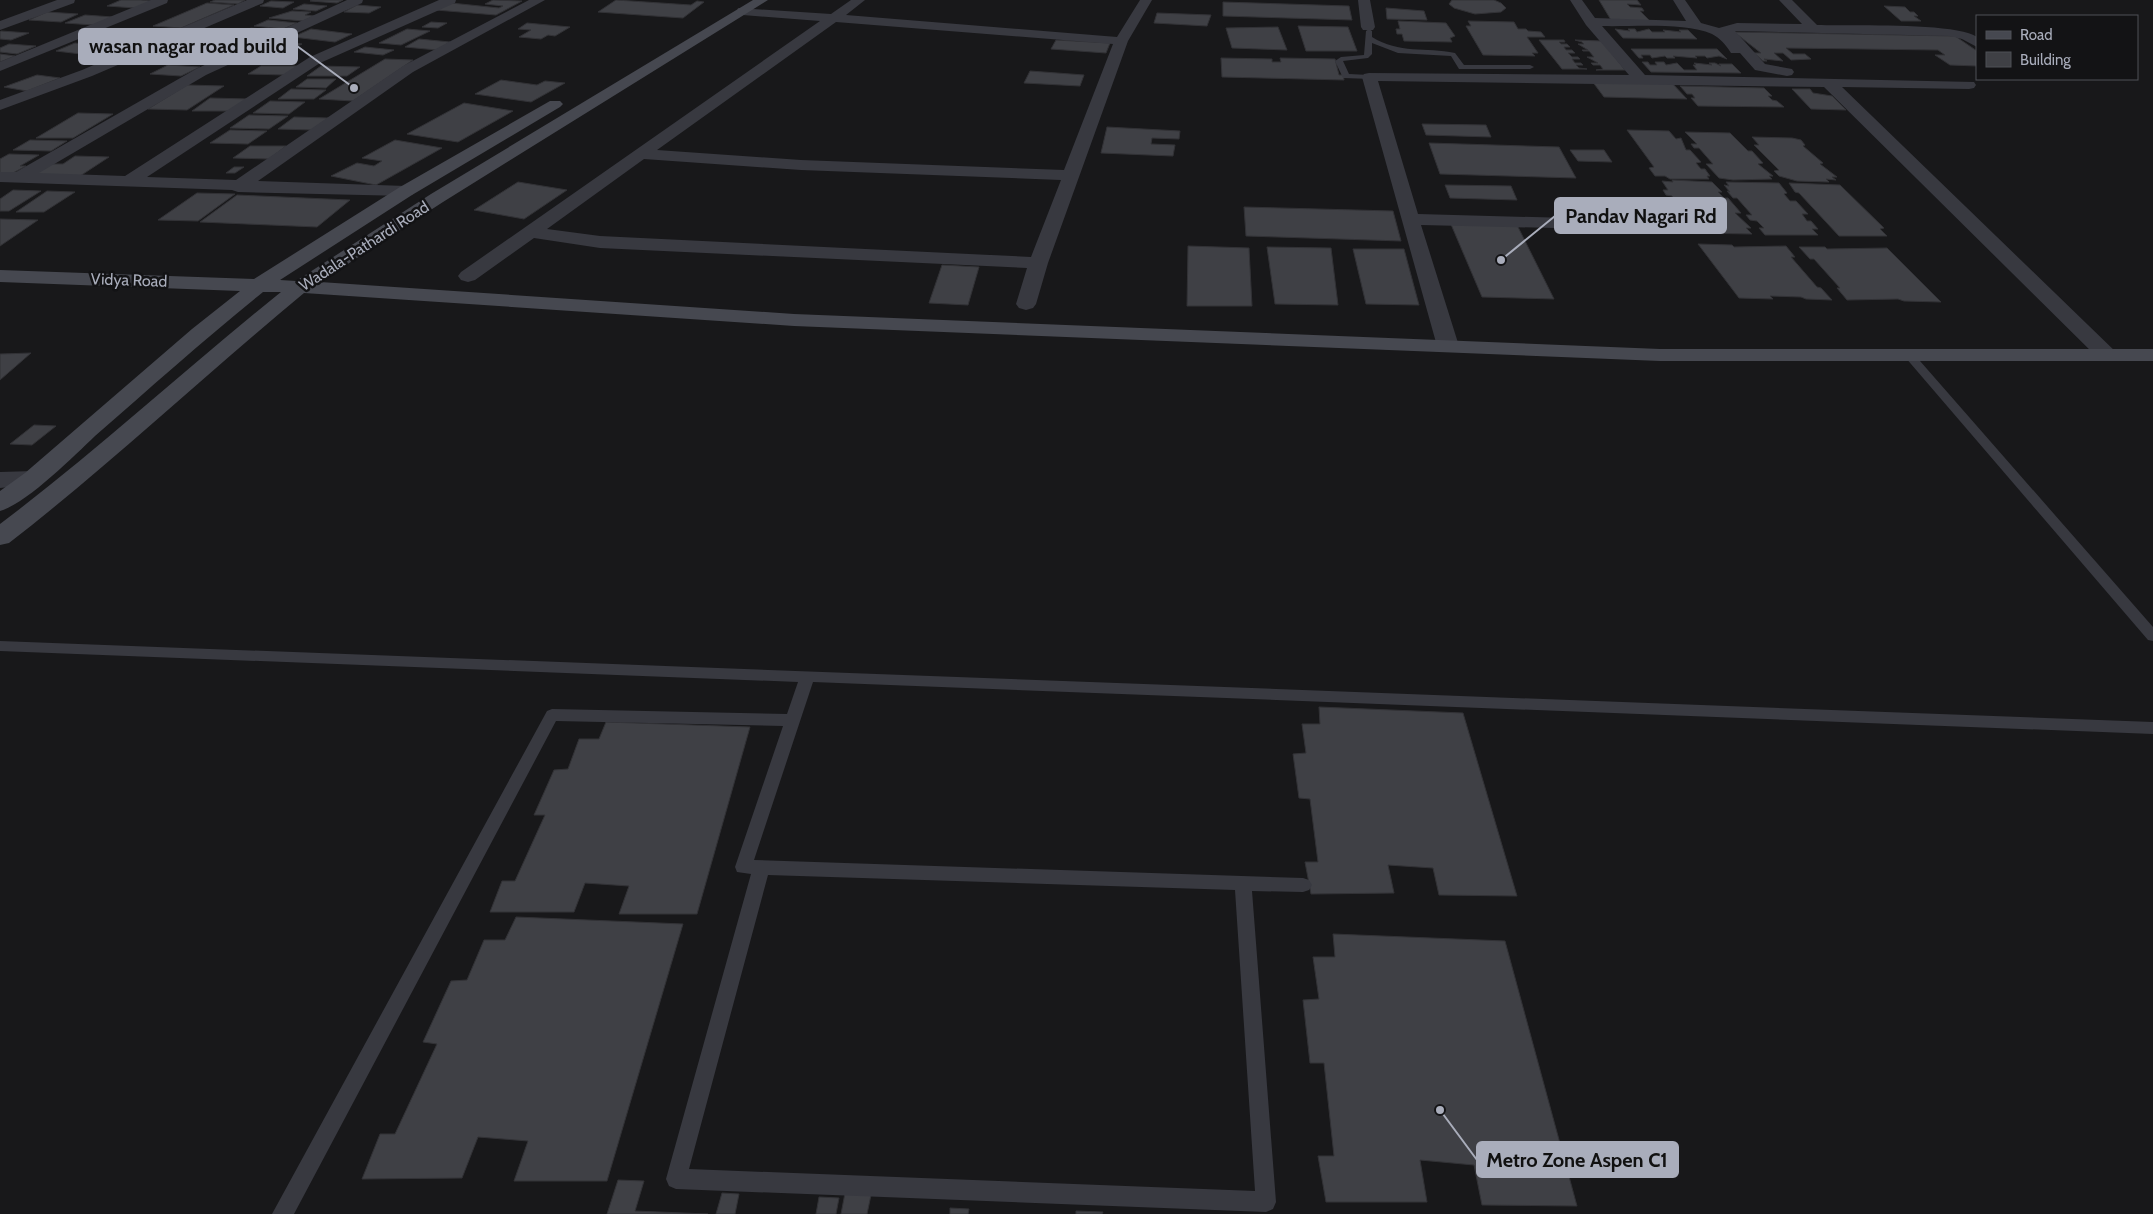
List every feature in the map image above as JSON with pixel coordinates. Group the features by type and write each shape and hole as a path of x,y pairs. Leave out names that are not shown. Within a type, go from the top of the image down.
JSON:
{"main road":[{"name":"Wadala-Pathardi Road","path":"699,20 738,5 762,0"},
{"name":"Wadala-Pathardi Road","path":"0,537 64,489 232,342 300,287 738,5"},
{"name":"Wadala-Pathardi Road","path":"0,503 34,478 199,333 259,285 406,192 564,99"},
{"name":"Vidya Road","path":"0,276 300,287 794,320 1660,355 2153,355"}],"street":[{"path":"0,26 69,0"},
{"path":"0,67 162,0"},
{"path":"0,105 87,73 258,0"},
{"path":"18,178 201,72 357,0"},
{"path":"130,180 315,60 450,0"},
{"path":"238,187 408,69 539,0"},
{"path":"468,276 859,0"},
{"path":"1026,304 1038,263 1121,41 1146,0"},
{"path":"1364,0 1368,32"},
{"path":"1576,0 1591,22 1641,79"},
{"path":"1679,0 1696,25"},
{"path":"1785,0 1814,29"},
{"path":"738,5 832,18 1121,41"},
{"path":"0,14 28,15"},
{"path":"1591,22 1696,25 1716,31 1728,38 1740,54"},
{"path":"1976,43 1967,36 1950,32 1737,27 1725,29 1760,67 1768,70 1976,77"},
{"path":"1448,346 1369,77 1641,79 1969,85 1957,77"},
{"path":"1828,82 2108,355"},
{"path":"640,154 801,165 1071,174"},
{"path":"0,177 130,180 238,187 406,192"},
{"path":"1410,219 1641,224"},
{"path":"530,232 600,242 1038,263"},
{"path":"0,480 34,478"}],"lane":[{"path":"1368,32 1380,46 1393,51 1453,54 1462,67 1530,67"},
{"path":"1368,32 1368,54 1366,57 1340,59 1338,61 1346,76 1369,77"},
{"path":"1909,355 2153,636"},
{"path":"0,646 2153,728"},
{"path":"807,677 743,867 1303,885"},
{"path":"283,1214 552,716 792,720"},
{"path":"762,867 676,1179 1266,1202 1243,884"}],"building":[{"path":"121,0 152,1 135,8 107,6"},
{"path":"215,0 245,0 238,4 210,2"},
{"path":"343,0 337,3 310,1"},
{"path":"493,0 522,1 496,15 436,10 451,3 499,8 503,6 485,4"},
{"path":"616,0 691,5 697,1 704,2 683,18 598,12"},
{"path":"1452,0 1494,0 1506,8 1501,12 1475,14 1454,8 1449,4"},
{"path":"1599,0 1637,0 1641,5 1627,4 1630,7 1642,8 1644,11 1640,11 1651,22 1611,20"},
{"path":"271,1 294,2 283,8 260,6"},
{"path":"1223,2 1349,6 1352,20 1223,16"},
{"path":"207,3 234,5 181,28 153,26"},
{"path":"304,4 327,6 316,11 293,9"},
{"path":"357,5 381,7 369,13 344,12"},
{"path":"1884,6 1905,7 1910,12 1914,12 1918,16 1914,16 1921,21 1901,21"},
{"path":"1386,8 1424,11 1427,20 1387,19"},
{"path":"292,11 311,12 305,15 314,16 303,21 269,18"},
{"path":"47,12 78,14 61,22 29,20"},
{"path":"1157,13 1211,15 1207,26 1154,23"},
{"path":"85,15 113,17 93,25 65,23"},
{"path":"268,20 297,23 283,29 254,26"},
{"path":"1398,21 1446,23 1455,36 1450,38 1452,42 1404,41 1402,34 1397,34 1396,29 1400,29"},
{"path":"1468,21 1514,22 1518,29 1541,32 1545,37 1527,37 1538,53 1532,53 1535,56 1483,55 1466,26 1471,26"},
{"path":"431,22 447,23 438,28 422,27"},
{"path":"527,23 570,27 555,36 548,35 541,39 519,37 531,30 518,29"},
{"path":"1298,26 1348,27 1357,51 1306,51"},
{"path":"1278,27 1287,50 1232,48 1226,28"},
{"path":"251,28 277,30 246,45 239,44 233,47 214,45"},
{"path":"311,29 352,34 335,42 293,37"},
{"path":"407,29 430,31 401,45 379,43"},
{"path":"1615,29 1630,31 1628,29 1635,29 1637,32 1649,29 1652,32 1665,32 1663,30 1681,32 1679,30 1688,30 1697,39 1623,38"},
{"path":"0,32 29,33 11,40 0,39"},
{"path":"1734,32 1955,36 1976,50 1976,66 1950,65 1935,55 1945,55 1938,50 1786,48 1793,54 1805,54 1811,59 1791,60 1783,53 1774,53 1783,61 1764,59 1767,61 1763,61 1754,53 1761,53"},
{"path":"419,39 450,42 437,50 405,47"},
{"path":"1056,40 1110,43 1106,53 1051,49"},
{"path":"1539,40 1564,40 1565,42 1559,42 1570,47 1564,47 1566,50 1572,50 1575,53 1568,53 1572,57 1580,59 1572,59 1575,63 1583,65 1576,65 1579,68 1587,69 1562,69"},
{"path":"1575,40 1602,41 1625,70 1596,70 1603,69 1600,65 1593,65 1591,63 1598,63 1587,57 1594,57 1589,51 1582,50 1588,50 1578,44 1584,44 1582,42"},
{"path":"277,41 302,44 286,51 260,49"},
{"path":"75,43 99,46 81,54 56,51"},
{"path":"9,44 36,46 17,54 0,52 0,48"},
{"path":"365,47 394,50 383,55 354,52"},
{"path":"1631,49 1717,49 1727,59 1719,56 1707,58 1705,56 1695,56 1697,58 1673,56 1675,58 1667,58 1665,56 1652,58 1650,55 1641,55 1643,58 1639,58"},
{"path":"0,54 15,56 0,62"},
{"path":"1221,58 1272,59 1272,62 1281,62 1280,58 1335,59 1339,75 1343,75 1344,80 1222,77"},
{"path":"385,59 413,60 353,101 319,99"},
{"path":"1642,62 1648,62 1650,65 1657,65 1655,62 1664,62 1666,65 1677,63 1684,70 1697,70 1693,65 1696,65 1694,63 1712,65 1709,63 1715,63 1721,66 1719,64 1732,64 1741,73 1651,72"},
{"path":"168,65 200,67 181,76 150,74"},
{"path":"261,66 298,66 285,75 248,74"},
{"path":"321,66 360,67 347,76 307,76"},
{"path":"1030,71 1084,75 1080,86 1024,83"},
{"path":"37,75 60,78 27,91 4,87"},
{"path":"307,79 336,79 326,88 296,87"},
{"path":"501,80 537,85 545,81 565,83 531,102 475,94"},
{"path":"1592,81 1671,82 1687,99 1604,97"},
{"path":"187,85 224,86 187,110 148,109"},
{"path":"1680,86 1764,88 1772,96 1768,96 1772,100 1777,101 1784,107 1698,106 1691,98 1695,98 1692,94 1687,94"},
{"path":"291,89 326,90 314,99 278,99"},
{"path":"1792,89 1810,89 1813,93 1832,96 1846,110 1811,109"},
{"path":"210,98 248,99 230,111 192,111"},
{"path":"270,101 305,102 289,114 253,113"},
{"path":"464,103 513,111 458,142 407,134"},
{"path":"78,113 113,114 73,138 36,138"},
{"path":"249,115 288,116 269,129 230,128"},
{"path":"294,117 328,118 313,130 278,129"},
{"path":"1422,124 1486,125 1491,137 1426,135"},
{"path":"1107,127 1180,131 1179,139 1152,138 1151,144 1175,145 1173,156 1101,153"},
{"path":"230,130 267,131 248,144 210,143"},
{"path":"1627,130 1669,131 1676,139 1681,138 1686,150 1690,150 1701,162 1696,163 1701,169 1705,169 1710,176 1707,176 1709,179 1670,179 1665,176 1655,176 1649,168 1654,167"},
{"path":"1685,132 1730,133 1763,163 1758,164 1773,176 1769,176 1772,179 1733,180 1719,178 1706,164 1713,164 1699,148 1694,148 1691,144 1697,144"},
{"path":"1752,137 1801,140 1805,145 1803,146 1823,163 1820,164 1837,177 1832,177 1836,180 1826,179 1829,182 1797,181 1779,176 1774,171 1779,170 1754,145 1759,145"},
{"path":"30,140 67,141 51,151 13,150"},
{"path":"395,140 442,148 376,185 331,176 357,163 374,166 382,161 362,158"},
{"path":"1429,143 1559,147 1576,178 1440,174"},
{"path":"250,146 286,146 269,159 233,158"},
{"path":"1570,150 1604,150 1612,162 1578,161"},
{"path":"9,154 39,155 20,166 26,166 11,174 0,174 0,159"},
{"path":"75,156 109,157 80,176 32,175 50,164 63,164"},
{"path":"234,167 244,167 235,173 226,173"},
{"path":"1672,180 1712,182 1722,192 1718,192 1724,198 1728,198 1741,213 1735,213 1751,228 1746,228 1752,234 1695,233 1691,228 1696,228 1691,220 1685,220 1680,213 1685,213 1672,196 1666,195 1663,190 1668,190 1662,181 1673,182"},
{"path":"518,182 567,190 524,219 474,210"},
{"path":"1726,182 1779,183 1787,193 1784,194 1790,201 1796,201 1808,214 1802,214 1807,221 1811,221 1818,229 1812,229 1818,235 1765,235 1759,228 1764,228 1757,221 1750,220 1746,215 1752,215 1737,198 1733,198 1727,191 1730,192 1724,185 1729,186"},
{"path":"1789,183 1840,185 1884,228 1880,229 1887,236 1839,236 1799,193 1795,192"},
{"path":"1445,185 1511,186 1517,200 1450,198"},
{"path":"13,190 41,191 9,211 0,211 0,199"},
{"path":"47,191 75,192 44,212 16,212"},
{"path":"197,193 235,194 198,221 158,220"},
{"path":"237,195 350,200 317,227 200,222"},
{"path":"1244,207 1393,211 1401,241 1246,236"},
{"path":"0,219 38,220 0,246"},
{"path":"1450,222 1516,223 1554,299 1482,297"},
{"path":"1698,244 1732,245 1734,247 1786,246 1795,257 1791,257 1817,287 1821,288 1832,300 1770,296 1773,299 1739,298"},
{"path":"1188,246 1249,248 1252,306 1187,306"},
{"path":"1267,247 1331,248 1338,305 1275,304"},
{"path":"1799,247 1825,247 1827,249 1887,248 1941,302 1904,301 1898,299 1847,300 1837,288 1840,288 1814,259 1810,259"},
{"path":"1353,249 1404,249 1419,305 1366,304"},
{"path":"942,265 979,267 968,305 929,303"},
{"path":"31,353 0,380 0,354"},
{"path":"34,425 56,426 32,445 10,444"},
{"path":"1319,707 1463,713 1517,896 1439,895 1433,868 1388,865 1394,893 1311,894 1305,862 1318,862 1310,799 1299,798 1293,754 1306,753 1302,724 1320,724"},
{"path":"606,722 750,727 697,914 619,914 629,886 585,883 574,912 490,912 502,881 515,881 545,815 534,815 554,770 568,769 579,739 599,739"},
{"path":"516,917 683,924 607,1181 514,1181 528,1141 478,1137 462,1178 362,1179 380,1134 395,1134 437,1044 423,1042 451,981 467,980 484,940 505,940"},
{"path":"1333,934 1505,941 1577,1206 1482,1205 1474,1165 1420,1160 1427,1202 1326,1202 1318,1156 1334,1156 1324,1063 1310,1063 1303,1000 1319,999 1313,957 1335,957"},
{"path":"618,1180 644,1181 635,1211 708,1214 607,1214"},
{"path":"722,1193 739,1194 735,1214 716,1214"},
{"path":"845,1193 871,1195 867,1214 841,1214"},
{"path":"819,1197 839,1198 836,1214 816,1214"},
{"path":"950,1208 969,1209 968,1214 950,1214"},
{"path":"1076,1211 1103,1212 1102,1214 1076,1214"}],"place":[{"name":"wasan nagar road build","path":"354,88"},
{"name":"Pandav Nagari Rd","path":"1501,260"},
{"name":"Metro Zone Aspen C1","path":"1440,1110"}]}
